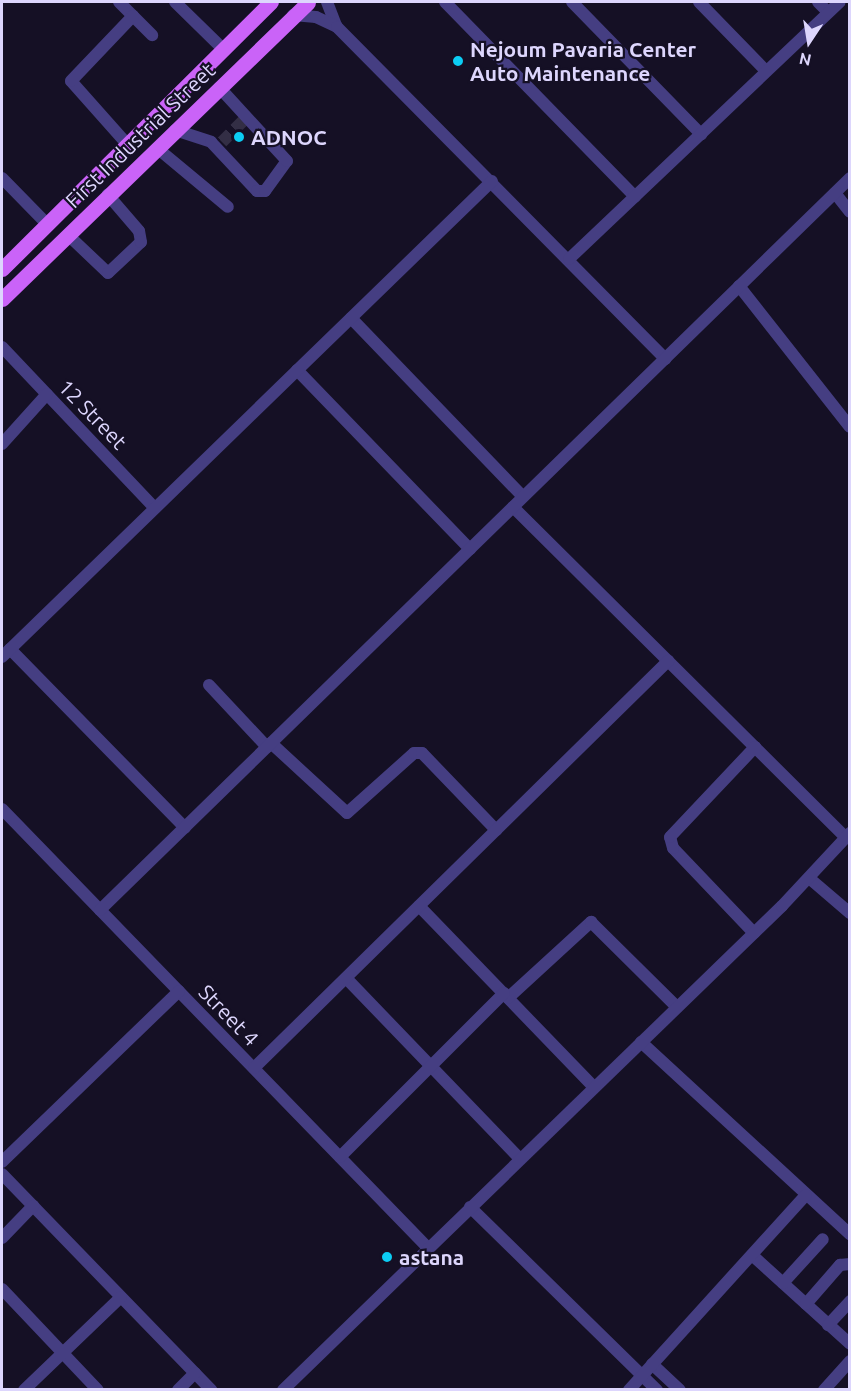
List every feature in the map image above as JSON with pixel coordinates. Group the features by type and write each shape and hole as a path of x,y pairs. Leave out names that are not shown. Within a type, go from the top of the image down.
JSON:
{"main road":[{"name":"First Industrial Street","path":"2,268 271,2"},
{"name":"First Industrial Street","path":"2,299 308,2"}],"street":[{"path":"118,2 152,34"},
{"path":"175,2 223,49"},
{"path":"327,2 337,27"},
{"path":"445,2 635,197"},
{"path":"572,2 701,134"},
{"path":"699,2 766,71"},
{"path":"818,2 828,12"},
{"path":"569,259 840,2"},
{"path":"293,15 316,17 337,27 492,181 665,359"},
{"path":"127,144 71,81 133,16"},
{"path":"176,130 219,145 257,191 265,190 286,170 286,158 219,87"},
{"path":"158,148 228,207"},
{"path":"2,178 47,224"},
{"path":"100,910 849,178"},
{"path":"185,828 6,653 492,181"},
{"path":"835,193 849,212"},
{"path":"68,236 108,273 141,242 139,231 108,195"},
{"path":"739,286 849,427"},
{"path":"283,1389 754,933 848,836 668,661 518,502 351,318"},
{"name":"12 Street","path":"2,347 155,508"},
{"path":"297,370 470,549"},
{"path":"2,444 47,394"},
{"path":"254,1068 668,661"},
{"path":"209,686 269,745 347,813 414,753 422,753 496,830"},
{"path":"754,747 675,826 670,837 673,848 754,933"},
{"name":"Street 4","path":"2,809 428,1248"},
{"path":"809,878 849,913"},
{"path":"419,906 594,1087"},
{"path":"340,1157 506,995 591,922 677,1007"},
{"path":"346,978 520,1159"},
{"path":"2,1162 179,992"},
{"path":"640,1042 849,1234"},
{"path":"2,1174 211,1389"},
{"path":"629,1389 806,1195"},
{"path":"2,1238 33,1206"},
{"path":"470,1207 657,1389"},
{"path":"783,1283 823,1239"},
{"path":"752,1255 849,1344"},
{"path":"806,1304 840,1265 849,1264"},
{"path":"2,1289 98,1389"},
{"path":"24,1389 121,1297"},
{"path":"828,1325 849,1301"},
{"path":"824,1389 849,1361"},
{"path":"652,1364 677,1388"},
{"path":"178,1389 195,1373"}],"tunnel":[{"path":"222,142 244,120"}],"place":[{"name":"Nejoum Pavaria Center Auto Maintenance","path":"458,61"},
{"name":"ADNOC","path":"239,137"},
{"name":"astana","path":"387,1257"}]}
